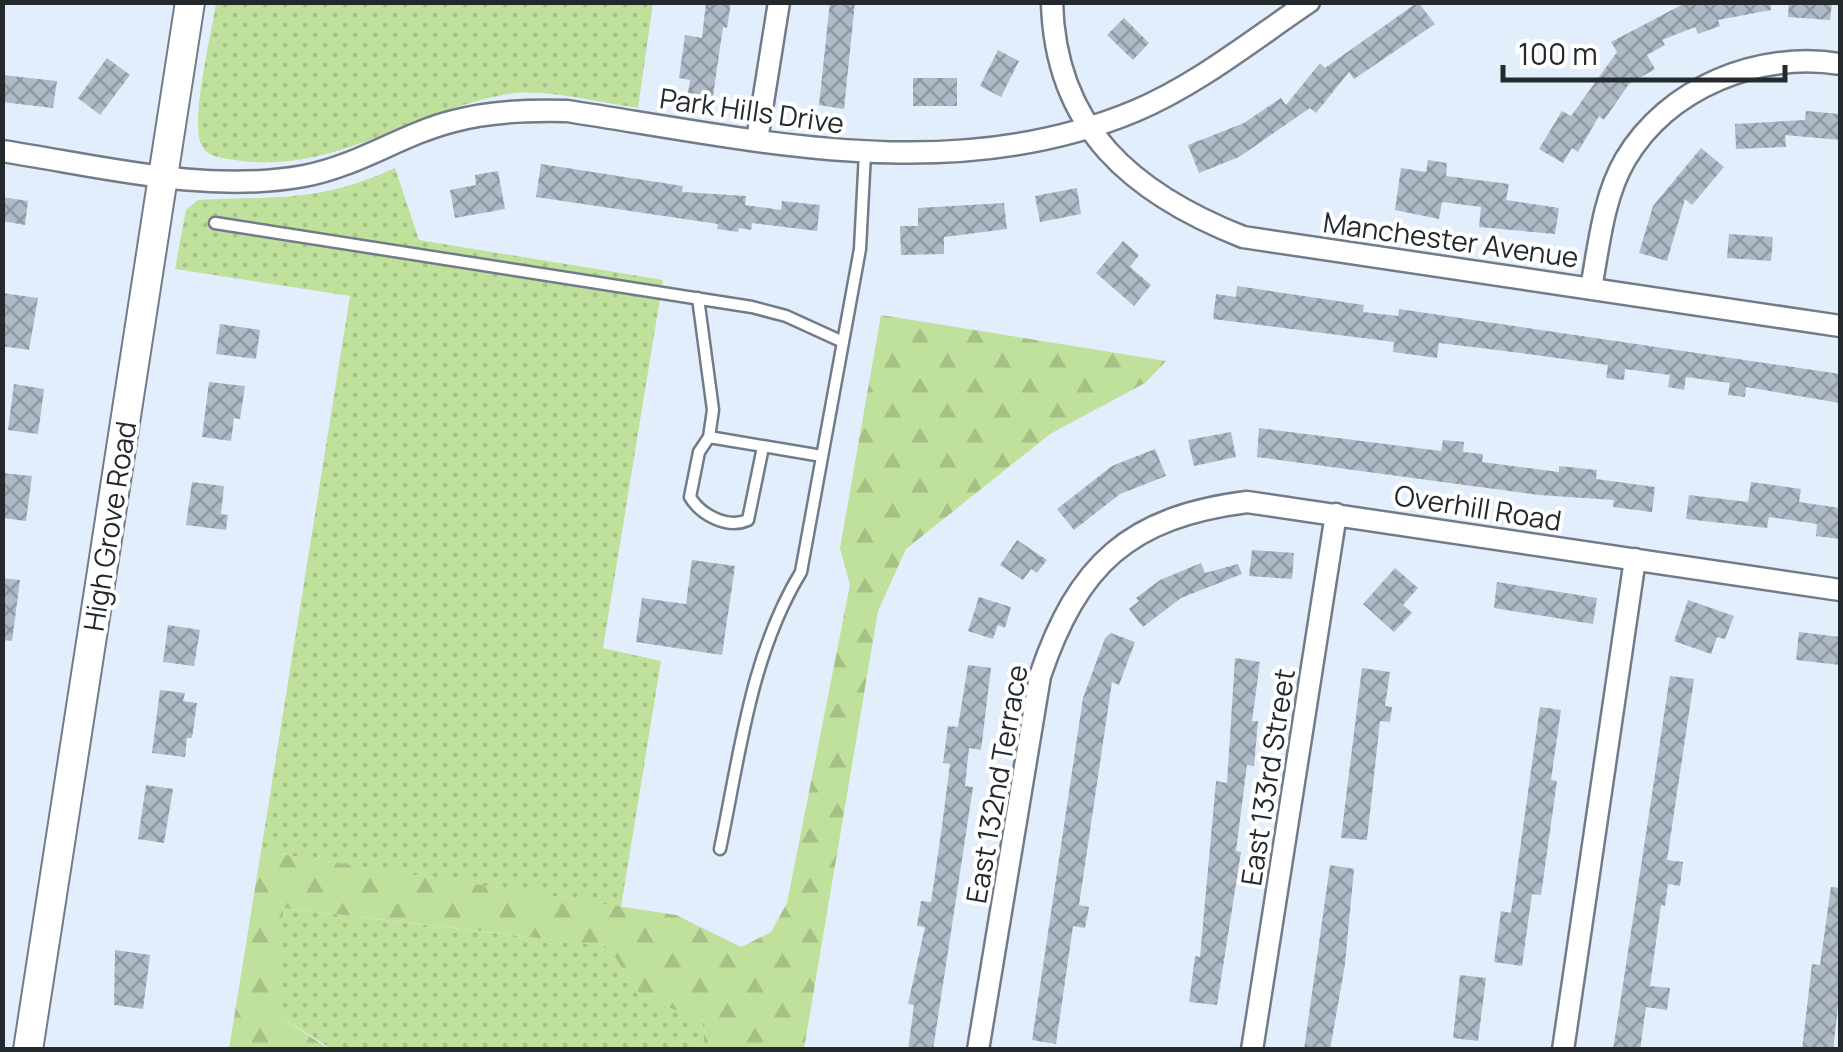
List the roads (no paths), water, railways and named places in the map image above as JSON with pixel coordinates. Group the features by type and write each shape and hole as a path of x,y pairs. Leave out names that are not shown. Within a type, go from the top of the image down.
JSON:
{"main road":[{"name":"High Grove Road","path":"28,1050 190,2"}],"street":[{"path":"757,140 778,2"},
{"name":"Manchester Avenue","path":"1052,2 1058,53 1088,129 1118,164 1152,194 1190,216 1243,236 1840,326"},
{"name":"Park Hills Drive","path":"164,176 240,182 304,176 366,158 452,122 518,110 567,111 865,153 934,156 1011,148 1088,129 1175,90 1309,2"},
{"path":"1591,288 1604,218 1625,160 1670,110 1732,73 1776,63 1840,64"},
{"path":"2,151 164,176"},
{"name":"Overhill Road","path":"1117,550 1170,518 1203,508 1248,502 1840,590"},
{"name":"East 133rd Street","path":"1252,1050 1336,514"},
{"name":"East 132nd Terrace","path":"978,1050 1040,676 1058,622 1082,585 1117,550"},
{"path":"1564,1050 1635,558"}],"lane":[{"path":"720,849 758,665 777,612 801,572 860,249 865,153"},
{"path":"215,223 698,298 786,316 843,342"},
{"path":"698,298 713,410 690,497 698,510 716,520 742,524 748,520 764,447"},
{"path":"709,436 822,456"}]}
